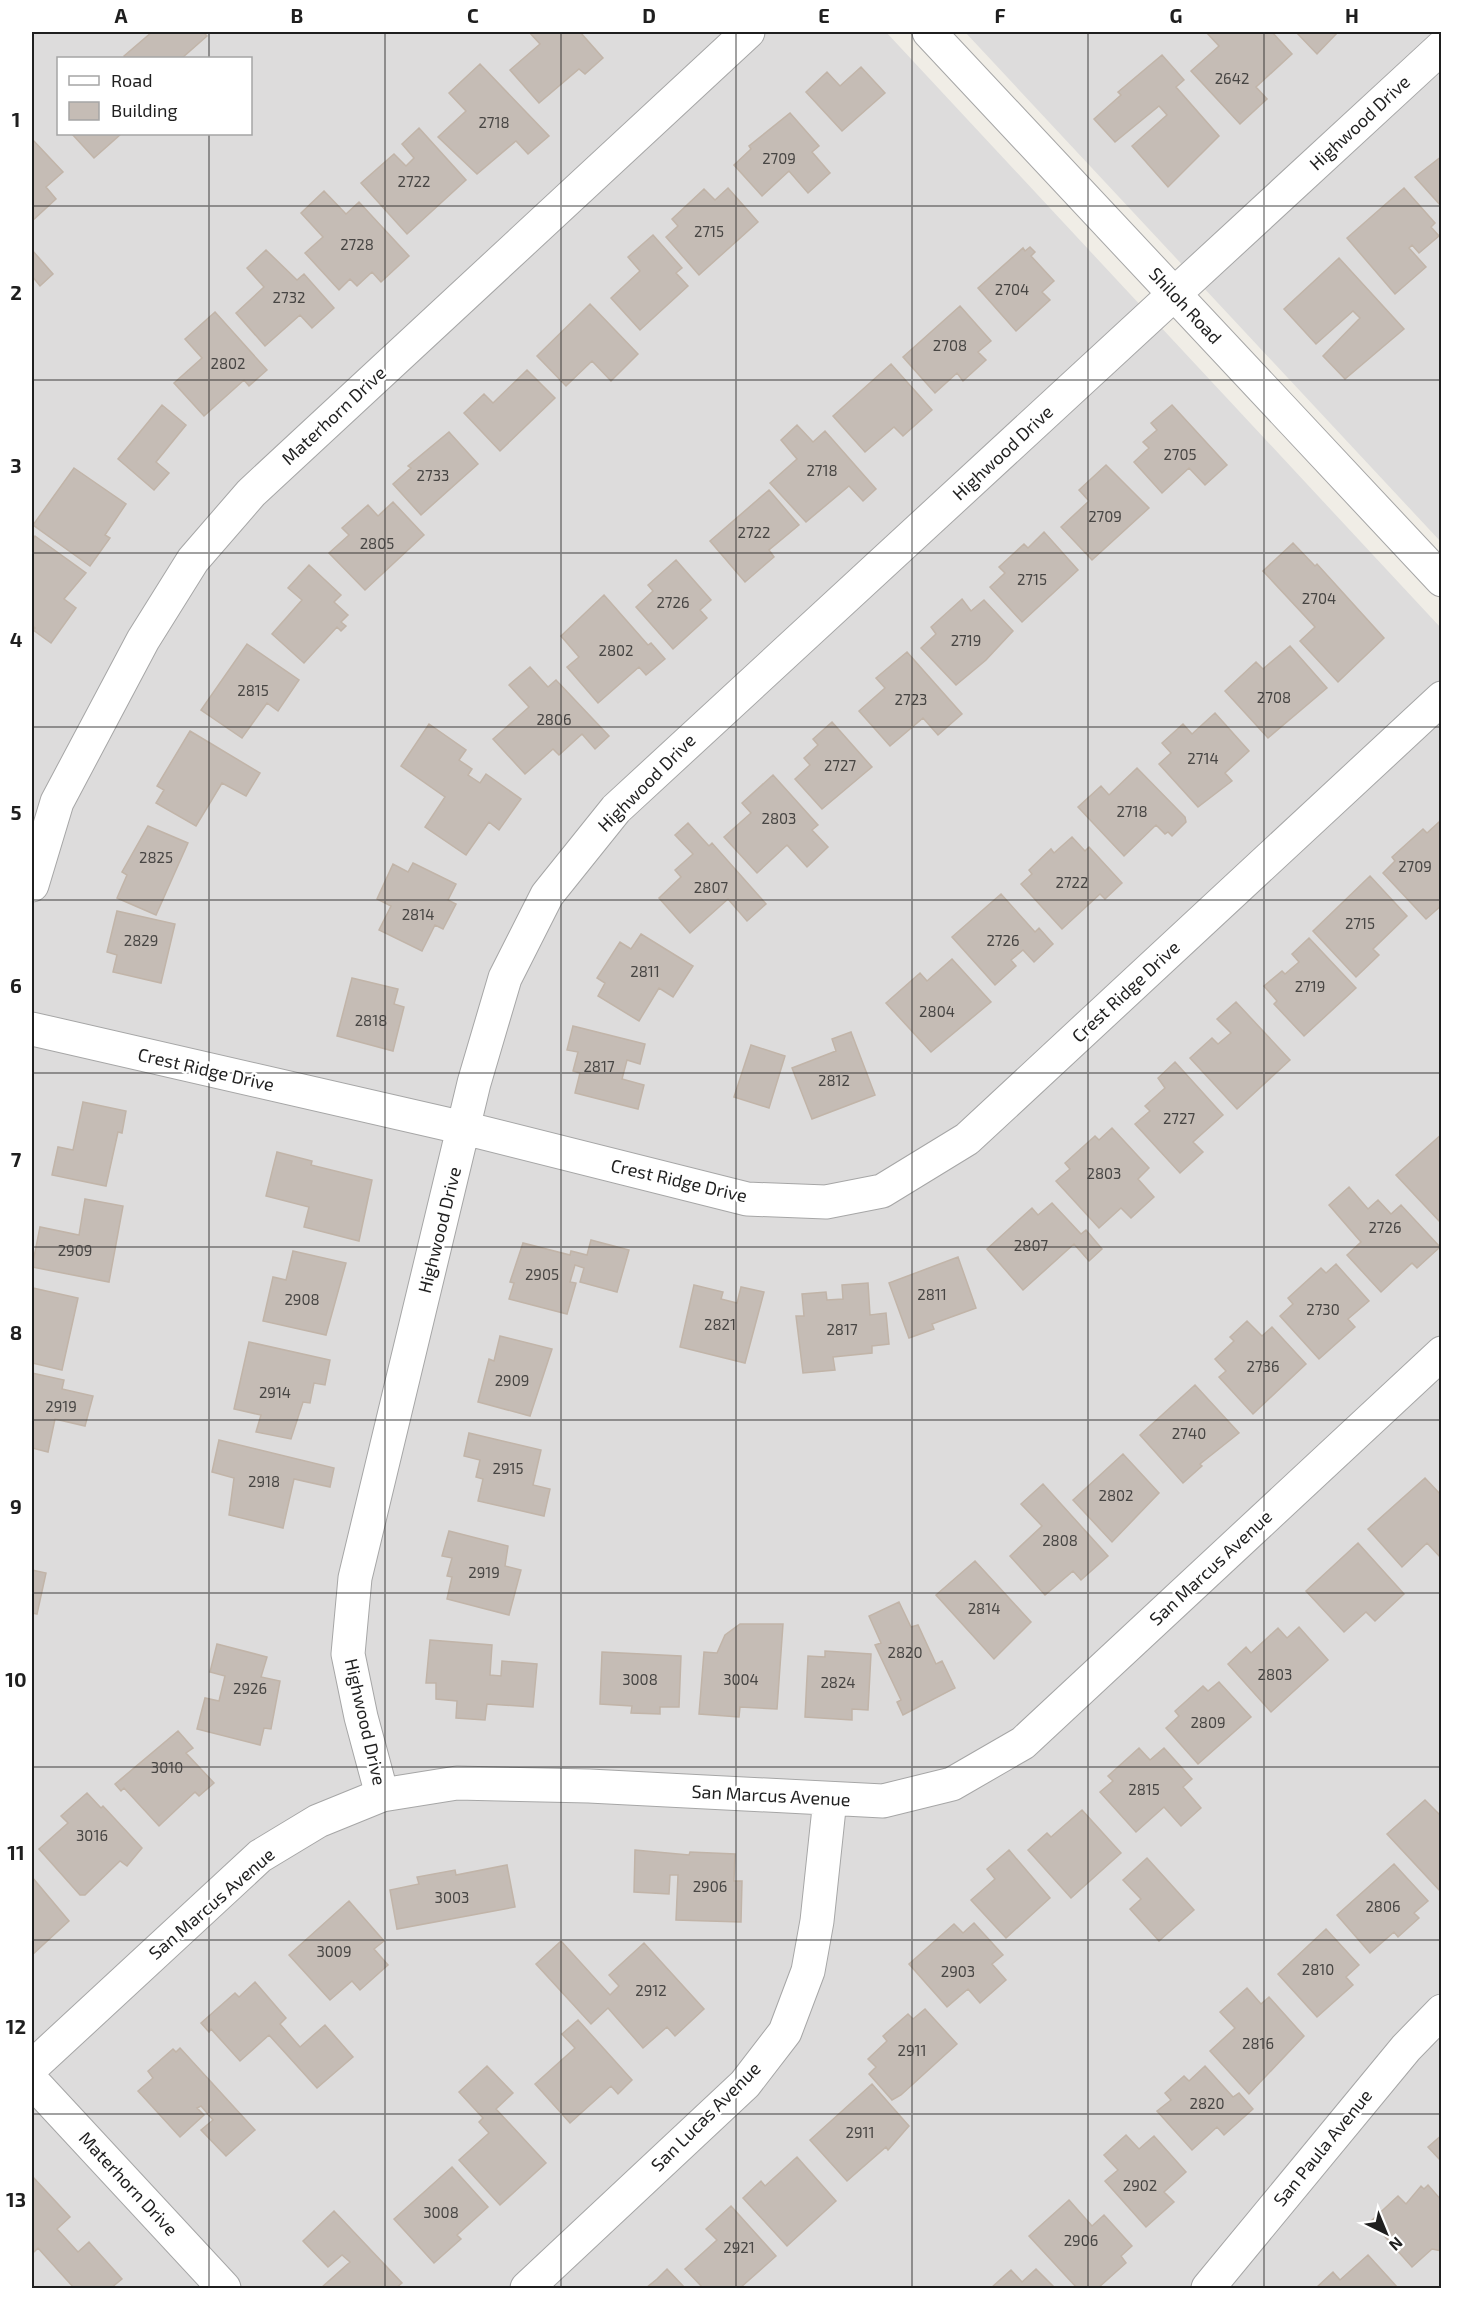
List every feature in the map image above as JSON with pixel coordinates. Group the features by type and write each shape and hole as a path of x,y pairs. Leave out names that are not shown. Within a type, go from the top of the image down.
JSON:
{"street":[{"name":"Materhorn Drive","path":"32,885 57,802 142,640 193,560 251,493 748,32"},
{"name":"Shiloh Road","path":"929,32 1442,580"},
{"name":"Highwood Drive","path":"382,1795 361,1718 348,1654 355,1578 464,1128 505,978 547,895 616,809 1442,48"},
{"name":"Crest Ridge Drive","path":"32,1029 464,1128 747,1199 826,1202 882,1191 967,1139 1442,698"},
{"name":"San Marcus Avenue","path":"32,2067 260,1856 318,1821 382,1795 457,1783 589,1786 883,1801 952,1784 1023,1743 1442,1353"},
{"name":"San Lucas Avenue","path":"527,2289 745,2084 785,2032 810,1961 818,1921 830,1799"},
{"name":"San Paula Avenue","path":"1208,2289 1406,2048 1442,2011"},
{"name":"Materhorn Drive","path":"32,2081 224,2289"}],"shaded area":[{"path":"32,32 886,32 1441,628 1441,2288 32,2288"},
{"path":"965,32 1441,32 1441,542"}],"building":[{"path":"152,32 203,32 207,36 183,57 124,56"},
{"path":"529,32 580,32 603,58 585,74 579,69 539,103 510,70 540,44"},
{"path":"1206,32 1272,32 1292,54 1256,87 1267,99 1240,124 1191,71 1219,46"},
{"path":"1296,32 1338,32 1317,54"},
{"path":"1162,55 1184,80 1176,87 1219,136 1168,187 1132,146 1167,115 1159,106 1115,142 1094,119 1121,95 1118,92"},
{"path":"480,64 549,136 528,154 516,141 477,174 438,137 466,111 449,93"},
{"path":"861,67 885,93 842,131 806,92 827,72 840,86"},
{"path":"790,113 819,146 812,152 830,173 808,193 789,171 762,196 734,165 751,149 749,146"},
{"path":"419,128 466,180 407,234 361,183 394,154 406,166 414,158 402,144"},
{"path":"73,135 120,135 94,158"},
{"path":"32,139 63,172 46,187 56,199 32,221"},
{"path":"1442,156 1442,207 1415,177"},
{"path":"728,188 758,222 699,275 666,237 678,226 672,219 704,189 715,200"},
{"path":"1404,188 1435,223 1431,227 1439,236 1419,253 1412,245 1409,248 1426,267 1395,294 1347,238"},
{"path":"324,191 346,214 359,202 409,256 381,282 372,272 357,286 350,279 339,290 305,253 323,237 301,213"},
{"path":"653,235 682,268 676,273 688,286 640,330 611,298 640,271 628,257"},
{"path":"1030,247 1035,252 1031,256 1054,281 1042,292 1050,300 1016,331 978,288 1023,248 1025,251"},
{"path":"32,250 53,274 40,286 32,276"},
{"path":"266,250 297,280 304,274 334,308 312,328 300,315 265,346 236,313 264,287 247,268"},
{"path":"1339,258 1404,329 1345,379 1323,356 1360,318 1353,311 1316,344 1284,309"},
{"path":"590,304 638,354 611,381 592,361 566,386 537,356"},
{"path":"960,306 991,341 978,352 986,360 963,381 957,373 935,393 903,357"},
{"path":"215,312 267,370 249,386 244,380 204,416 174,383 202,358 185,339"},
{"path":"891,364 932,410 903,436 894,427 865,452 833,416"},
{"path":"527,370 555,398 500,451 464,413 484,394 493,403"},
{"path":"162,405 186,425 156,462 169,473 154,490 118,459"},
{"path":"1172,405 1227,465 1205,485 1189,468 1162,493 1134,462 1149,448 1143,442 1157,430 1151,423"},
{"path":"797,425 813,442 825,431 876,489 863,501 849,486 806,522 770,483 797,459 781,440"},
{"path":"449,432 478,464 421,515 393,484 411,468 408,466"},
{"path":"1106,465 1149,508 1092,560 1061,527 1089,501 1079,490"},
{"path":"74,468 126,504 105,535 110,538 90,566 33,525"},
{"path":"769,490 799,525 769,550 774,557 745,582 710,541"},
{"path":"393,502 424,535 365,590 329,553 349,535 342,528 368,505 378,516"},
{"path":"1044,532 1078,570 1022,622 990,587 1005,573 999,567 1024,544 1028,548"},
{"path":"35,536 86,573 64,599 76,608 51,643 33,630 35,628 32,625 32,540"},
{"path":"1293,543 1315,566 1317,564 1384,638 1338,682 1300,641 1315,627 1263,571"},
{"path":"676,560 711,600 700,610 707,618 673,649 636,607 653,591 648,585"},
{"path":"309,565 341,595 334,602 348,615 341,622 346,626 341,631 337,627 304,663 272,634 302,600 288,588"},
{"path":"604,595 648,645 651,643 665,659 646,675 639,667 598,703 567,667 579,657 561,636"},
{"path":"962,599 971,611 984,600 1013,631 986,660 956,685 921,648 936,634 931,627"},
{"path":"247,644 299,680 278,711 267,703 242,738 201,710"},
{"path":"1290,646 1327,688 1268,738 1225,691 1256,662 1263,669"},
{"path":"907,652 962,714 938,735 923,718 890,746 859,711 885,688 876,678"},
{"path":"530,667 548,687 556,680 609,736 595,749 582,734 559,755 553,749 525,774 493,739 529,707 509,685"},
{"path":"1215,713 1249,751 1225,773 1232,781 1198,807 1159,764 1171,753 1162,743 1183,724 1192,734"},
{"path":"832,722 872,767 822,809 795,779 810,765 804,758 818,745 813,739"},
{"path":"429,724 466,750 459,760 472,769 468,775 480,783 486,774 521,799 499,830 489,822 466,855 425,827 445,797 401,766"},
{"path":"190,731 260,773 246,796 222,783 196,826 156,803 164,790 157,786"},
{"path":"1137,768 1185,817 1186,822 1172,836 1168,832 1165,834 1156,825 1124,856 1078,807 1101,786 1109,795"},
{"path":"773,775 818,825 812,830 828,847 807,867 787,845 757,873 724,837 751,813 742,803"},
{"path":"1439,822 1442,825 1442,905 1426,919 1383,873 1395,861 1392,857 1423,829 1427,833"},
{"path":"688,823 709,846 712,843 766,904 747,921 728,899 690,933 659,898 681,877 675,870 693,854 675,835"},
{"path":"148,826 188,843 156,915 117,898 127,875 122,872"},
{"path":"1072,837 1085,851 1089,847 1122,883 1105,899 1100,894 1062,929 1021,884 1032,874 1029,870 1051,849 1054,853"},
{"path":"413,863 456,884 448,900 456,904 443,929 435,925 422,951 379,930 391,906 377,899 393,864 408,872"},
{"path":"1370,876 1407,916 1373,949 1379,955 1356,977 1313,931"},
{"path":"1001,894 1035,932 1039,928 1053,944 1034,962 1023,950 1011,960 1016,966 995,985 952,937"},
{"path":"117,911 175,924 161,983 113,972 117,955 107,952"},
{"path":"641,934 693,966 673,997 659,988 639,1021 598,996 605,983 597,978 620,942 631,949"},
{"path":"1309,938 1356,988 1304,1036 1274,1004 1277,1001 1264,986 1282,971 1285,974 1299,962 1292,954"},
{"path":"952,959 991,1002 931,1052 886,1003 920,973 927,981"},
{"path":"352,978 398,989 394,1004 404,1007 393,1051 337,1036"},
{"path":"1236,1002 1290,1060 1237,1109 1190,1058 1212,1038 1218,1044 1231,1033 1217,1019"},
{"path":"573,1026 645,1044 640,1064 627,1060 622,1079 644,1085 638,1109 575,1093 580,1073 573,1071 578,1052 567,1050"},
{"path":"851,1032 875,1095 812,1119 792,1068 836,1051 832,1039"},
{"path":"751,1045 785,1056 769,1108 734,1097"},
{"path":"1175,1062 1223,1115 1193,1142 1203,1152 1180,1173 1135,1124 1150,1111 1145,1106 1165,1088 1158,1078"},
{"path":"83,1102 126,1111 122,1133 118,1132 106,1186 52,1175 58,1147 73,1150"},
{"path":"1112,1128 1149,1168 1138,1179 1154,1197 1131,1218 1121,1208 1099,1228 1056,1181 1070,1169 1065,1163 1095,1136 1099,1140"},
{"path":"1442,1134 1442,1224 1396,1175"},
{"path":"277,1152 312,1161 311,1165 372,1180 359,1241 304,1227 309,1207 266,1196"},
{"path":"1349,1187 1368,1209 1378,1200 1391,1214 1401,1205 1440,1247 1417,1268 1412,1263 1381,1292 1347,1255 1361,1242 1329,1205"},
{"path":"85,1199 123,1206 109,1282 32,1267 40,1227 79,1235"},
{"path":"1052,1203 1081,1234 1086,1230 1102,1249 1089,1261 1074,1244 1023,1290 987,1249 1032,1208 1038,1215"},
{"path":"591,1240 629,1250 617,1292 580,1282 584,1268 575,1265 570,1282 576,1283 567,1314 509,1299 514,1283 510,1282 523,1243 570,1255 571,1251 587,1255"},
{"path":"293,1251 346,1263 326,1335 263,1321 273,1277 286,1280"},
{"path":"958,1257 976,1308 932,1324 934,1329 909,1338 889,1283"},
{"path":"1336,1264 1369,1301 1348,1319 1355,1327 1319,1359 1280,1316 1293,1304 1288,1298 1321,1268 1326,1273"},
{"path":"868,1283 870,1315 886,1313 889,1344 872,1346 872,1353 833,1357 835,1370 803,1373 796,1316 804,1316 802,1294 826,1292 827,1300 843,1299 842,1285"},
{"path":"694,1285 723,1292 721,1299 737,1303 741,1287 764,1292 745,1363 680,1347"},
{"path":"33,1288 78,1298 62,1370 32,1363"},
{"path":"1247,1321 1262,1336 1272,1327 1306,1364 1253,1414 1219,1377 1226,1371 1215,1359 1234,1341 1230,1337"},
{"path":"500,1336 552,1349 530,1416 478,1402 489,1359 494,1361"},
{"path":"249,1342 330,1360 325,1385 314,1383 310,1403 303,1402 291,1439 256,1432 261,1415 234,1409"},
{"path":"32,1373 64,1380 62,1389 93,1396 85,1426 55,1419 48,1452 32,1448"},
{"path":"1195,1385 1239,1433 1200,1464 1202,1466 1183,1483 1140,1435"},
{"path":"469,1433 541,1450 533,1485 550,1489 544,1516 478,1501 483,1479 476,1477 480,1460 464,1456"},
{"path":"219,1440 334,1468 330,1487 294,1479 283,1528 229,1515 234,1478 212,1472"},
{"path":"1123,1454 1159,1493 1112,1542 1073,1500"},
{"path":"1425,1478 1442,1496 1442,1559 1427,1543 1402,1567 1368,1529"},
{"path":"1043,1484 1108,1556 1081,1580 1073,1571 1045,1595 1010,1556 1042,1526 1021,1504"},
{"path":"449,1531 508,1546 505,1566 521,1570 509,1615 447,1599 452,1577 447,1576 452,1558 442,1556"},
{"path":"1358,1543 1404,1594 1375,1621 1366,1612 1344,1632 1306,1591"},
{"path":"975,1561 1031,1622 994,1659 936,1595"},
{"path":"32,1570 46,1573 37,1614 32,1613"},
{"path":"899,1602 911,1627 918,1625 936,1664 942,1661 955,1688 903,1715 897,1702 901,1700 875,1645 881,1643 869,1616"},
{"path":"740,1624 783,1624 777,1709 740,1707 739,1717 699,1714 704,1652 717,1653 725,1635"},
{"path":"1299,1627 1328,1660 1271,1712 1228,1664 1246,1647 1251,1653 1278,1628 1287,1638"},
{"path":"430,1640 492,1645 490,1675 501,1676 502,1661 537,1664 533,1707 487,1704 485,1720 456,1718 457,1701 436,1699 436,1683 426,1683"},
{"path":"217,1644 267,1657 261,1677 280,1681 271,1729 264,1728 260,1745 197,1729 205,1698 219,1701 225,1676 210,1672"},
{"path":"825,1651 871,1654 868,1710 852,1709 852,1720 805,1717 808,1656 825,1657"},
{"path":"602,1652 681,1656 679,1707 660,1707 660,1714 631,1713 632,1706 600,1704"},
{"path":"1219,1682 1251,1717 1198,1764 1166,1728 1179,1716 1175,1711 1203,1686 1208,1691"},
{"path":"178,1731 193,1748 186,1753 214,1783 199,1796 195,1792 159,1826 124,1788 121,1791 115,1784"},
{"path":"1139,1748 1150,1760 1164,1748 1192,1779 1183,1787 1201,1808 1181,1826 1164,1807 1136,1832 1100,1792 1113,1781 1108,1776"},
{"path":"87,1793 101,1808 103,1806 142,1848 127,1866 120,1861 85,1895 80,1895 39,1849 68,1823 61,1816"},
{"path":"1425,1800 1442,1817 1442,1893 1387,1834"},
{"path":"1082,1810 1121,1853 1071,1898 1028,1850 1047,1833 1051,1837"},
{"path":"635,1850 689,1855 690,1852 735,1854 734,1881 742,1881 741,1922 676,1920 678,1875 670,1875 669,1894 634,1892"},
{"path":"1009,1850 1050,1898 1006,1938 971,1900 995,1879 987,1869"},
{"path":"1147,1858 1194,1910 1159,1941 1130,1909 1141,1899 1123,1880"},
{"path":"1394,1864 1428,1901 1414,1913 1419,1918 1398,1937 1394,1932 1370,1953 1337,1915"},
{"path":"507,1865 515,1907 397,1929 390,1890 419,1884 417,1877 455,1870 456,1875"},
{"path":"32,1877 69,1921 32,1955"},
{"path":"349,1901 384,1941 374,1949 388,1965 360,1990 352,1981 330,2000 289,1955"},
{"path":"974,1923 1003,1955 992,1964 1006,1980 980,2003 968,1989 947,2007 909,1964 954,1924 963,1933"},
{"path":"1326,1929 1359,1965 1346,1977 1353,1985 1317,2017 1278,1974"},
{"path":"561,1941 610,1995 619,1986 609,1975 644,1943 704,2009 675,2036 667,2027 643,2048 608,2008 591,2024 536,1964"},
{"path":"255,1982 286,2018 280,2024 300,2047 325,2025 353,2057 317,2088 269,2035 240,2061 211,2029 209,2032 201,2023 235,1993 239,1997"},
{"path":"1247,1988 1261,2004 1269,1997 1304,2036 1249,2094 1210,2051 1235,2028 1220,2012"},
{"path":"925,2009 957,2044 901,2095 892,2100 869,2074 876,2067 868,2059 887,2041 883,2036 908,2014 913,2019"},
{"path":"578,2020 632,2080 618,2094 611,2086 570,2123 535,2084 575,2048 562,2034"},
{"path":"180,2048 255,2130 226,2156 201,2130 213,2120 201,2106 197,2108 204,2115 180,2137 138,2091 153,2078 148,2071 173,2049 176,2052"},
{"path":"487,2066 513,2093 496,2109 546,2163 500,2205 459,2160 489,2133 479,2122 483,2118 459,2092"},
{"path":"1205,2066 1233,2097 1239,2093 1253,2109 1224,2135 1217,2127 1192,2150 1157,2111 1171,2100 1165,2093 1184,2076 1189,2081"},
{"path":"872,2084 909,2126 888,2150 886,2147 847,2181 810,2140"},
{"path":"1126,2135 1139,2149 1154,2136 1186,2172 1164,2192 1174,2202 1146,2227 1105,2181 1118,2170 1104,2155"},
{"path":"1442,2135 1442,2162 1428,2147"},
{"path":"797,2157 836,2201 787,2246 743,2198 761,2181 765,2186"},
{"path":"452,2167 488,2207 457,2235 461,2239 434,2263 394,2219"},
{"path":"33,2177 70,2217 57,2229 78,2252 89,2242 122,2279 111,2288 74,2288 38,2248 32,2254"},
{"path":"1428,2185 1442,2201 1442,2251 1432,2249 1412,2267 1371,2221 1398,2196 1406,2204 1421,2186 1424,2189"},
{"path":"1069,2200 1092,2226 1104,2215 1132,2246 1121,2256 1126,2263 1098,2288 1077,2288 1029,2236"},
{"path":"731,2206 776,2256 740,2288 703,2288 685,2269 717,2240 706,2229"},
{"path":"334,2211 402,2283 396,2288 321,2288 350,2262 342,2255 328,2267 303,2241"},
{"path":"1368,2255 1398,2288 1316,2288 1333,2272 1340,2280"},
{"path":"667,2269 685,2288 646,2288 657,2279"},
{"path":"1036,2269 1055,2288 991,2288 1011,2270 1022,2282"}]}
